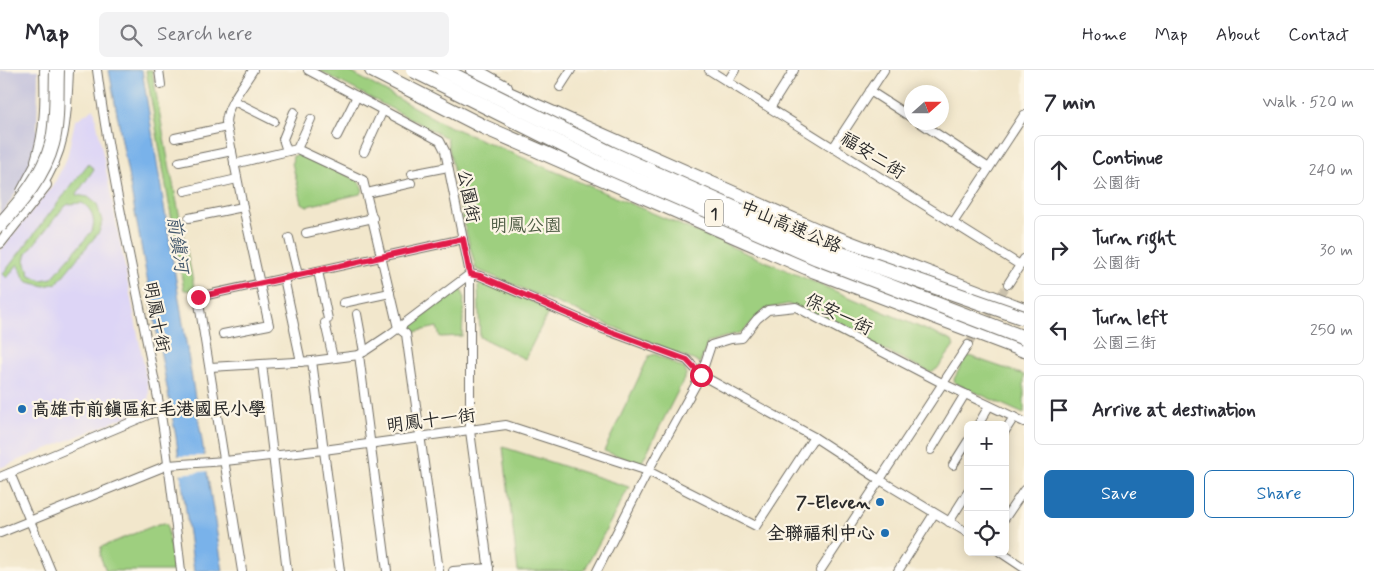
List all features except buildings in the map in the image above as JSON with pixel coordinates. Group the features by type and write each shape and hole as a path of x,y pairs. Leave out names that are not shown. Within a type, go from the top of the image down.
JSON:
{"highway":[{"path":"38,161 47,120 47,70"},
{"path":"0,227 39,174 49,154 54,137 57,70"},
{"path":"0,233 21,210 48,172 52,163 59,143 63,122 66,70"},
{"path":"49,181 61,154 69,124 72,70"},
{"path":"372,70 484,127 623,189 815,271 1024,350"},
{"path":"387,70 472,114 577,162 623,189"},
{"name":"中山高速公路","path":"413,70 603,165 817,258 1024,338"},
{"name":"中山高速公路","path":"443,70 610,154 819,246 1024,318"},
{"path":"456,70 529,105 818,231 1024,310"},
{"path":"473,70 559,117"},
{"path":"818,231 1024,303"},
{"path":"815,271 1024,345"}],"street":[{"name":"明鳳十街","path":"98,70 104,123 172,465 181,571"},
{"path":"159,70 162,85"},
{"path":"222,334 269,325 237,179 226,116 253,70"},
{"name":"公園街","path":"308,70 440,140 444,146 470,274 470,431 489,570"},
{"path":"560,87 571,70"},
{"name":"福安二街","path":"709,70 953,223 1022,262"},
{"path":"728,82 735,70"},
{"path":"770,108 794,70"},
{"path":"833,148 884,70"},
{"path":"870,91 904,113"},
{"path":"337,136 357,96"},
{"path":"234,101 274,121"},
{"path":"364,152 383,110"},
{"path":"287,151 283,139 294,112"},
{"path":"953,223 1023,117"},
{"path":"298,149 311,119"},
{"path":"175,138 227,127"},
{"path":"931,130 989,168"},
{"path":"234,164 298,149 364,180 398,328 406,334 439,571"},
{"path":"179,162 232,151"},
{"path":"0,227 38,161"},
{"path":"412,174 448,167"},
{"path":"185,191 237,179"},
{"path":"0,244 49,181"},
{"path":"367,193 411,183"},
{"path":"189,218 243,207"},
{"path":"306,233 373,218"},
{"path":"289,238 298,275"},
{"path":"242,571 198,297 463,239"},
{"path":"1008,284 1022,262"},
{"path":"318,271 333,358"},
{"path":"210,367 312,361 362,353 470,274 480,276 603,329 687,360 701,375 814,437 934,514 964,531"},
{"path":"284,278 300,362"},
{"path":"343,303 390,293"},
{"name":"保安一街","path":"597,571 648,471 701,375 712,345 731,338 742,338 757,319 768,310 796,308 942,383 1024,422"},
{"path":"357,314 370,444 387,571"},
{"path":"820,571 968,345"},
{"path":"312,361 340,571"},
{"path":"262,364 287,571"},
{"path":"931,450 965,394"},
{"path":"981,421 990,406"},
{"path":"0,477 160,410"},
{"path":"1009,425 1014,417"},
{"name":"明鳳十一街","path":"0,533 172,465 274,456 506,425 648,471 756,526 814,437"},
{"path":"953,465 964,447"},
{"path":"10,473 51,571"},
{"path":"1009,512 1024,490"},
{"path":"949,522 964,498"},
{"path":"898,571 934,514"},
{"path":"1006,556 1024,568"},
{"path":"453,571 489,570"}],"shaded area":[{"path":"0,70 38,70 37,134 27,174 0,218"},
{"path":"94,108 149,392 148,405 142,410 0,468 0,251 54,184 67,158 75,121"}],"green space":[{"path":"146,70 152,70 195,291 184,290"},
{"name":"明鳳公園","path":"318,70 347,70 444,124 952,341 954,346 937,369 930,372 788,304 766,309 742,332 708,342 700,363 476,269 464,224 447,138"},
{"path":"302,154 357,180 363,191 360,194 307,206 302,203 292,163 293,156"},
{"path":"88,164 94,169 76,195 88,197 97,204 102,221 99,232 57,283 45,286 28,282 24,278 18,264 7,278 3,274","holes":["82,203 91,211 93,218 92,231 52,278 41,280 30,275 25,260 27,253 64,207 69,204"]},
{"path":"483,280 545,307 548,313 525,359 480,337 478,286"},
{"path":"460,287 464,296 462,336 440,337 437,327 410,333 409,326"},
{"path":"655,354 685,369 686,375 641,464 604,451 649,356"},
{"path":"969,356 1024,375 1024,414 955,383 954,379 965,358"},
{"path":"503,447 629,487 584,571 518,571"},
{"path":"165,523 167,525 174,571 106,571 100,556 101,547 158,524"}],"water":[{"name":"前鎮河","path":"109,70 142,70 223,571 194,571 176,437"}],"pier":[{"path":"176,456 207,456 210,471 179,474"}],"tunnel":[{"path":"968,345 1008,284"}],"place":[{"name":"高雄市前鎮區紅毛港國民小學","path":"22,409"},
{"name":"7-Eleven","path":"880,502"},
{"name":"全聯福利中心","path":"885,533"}],"route":[{"path":"198,297 463,239 470,274 480,276 603,329 687,360 701,375"}]}
